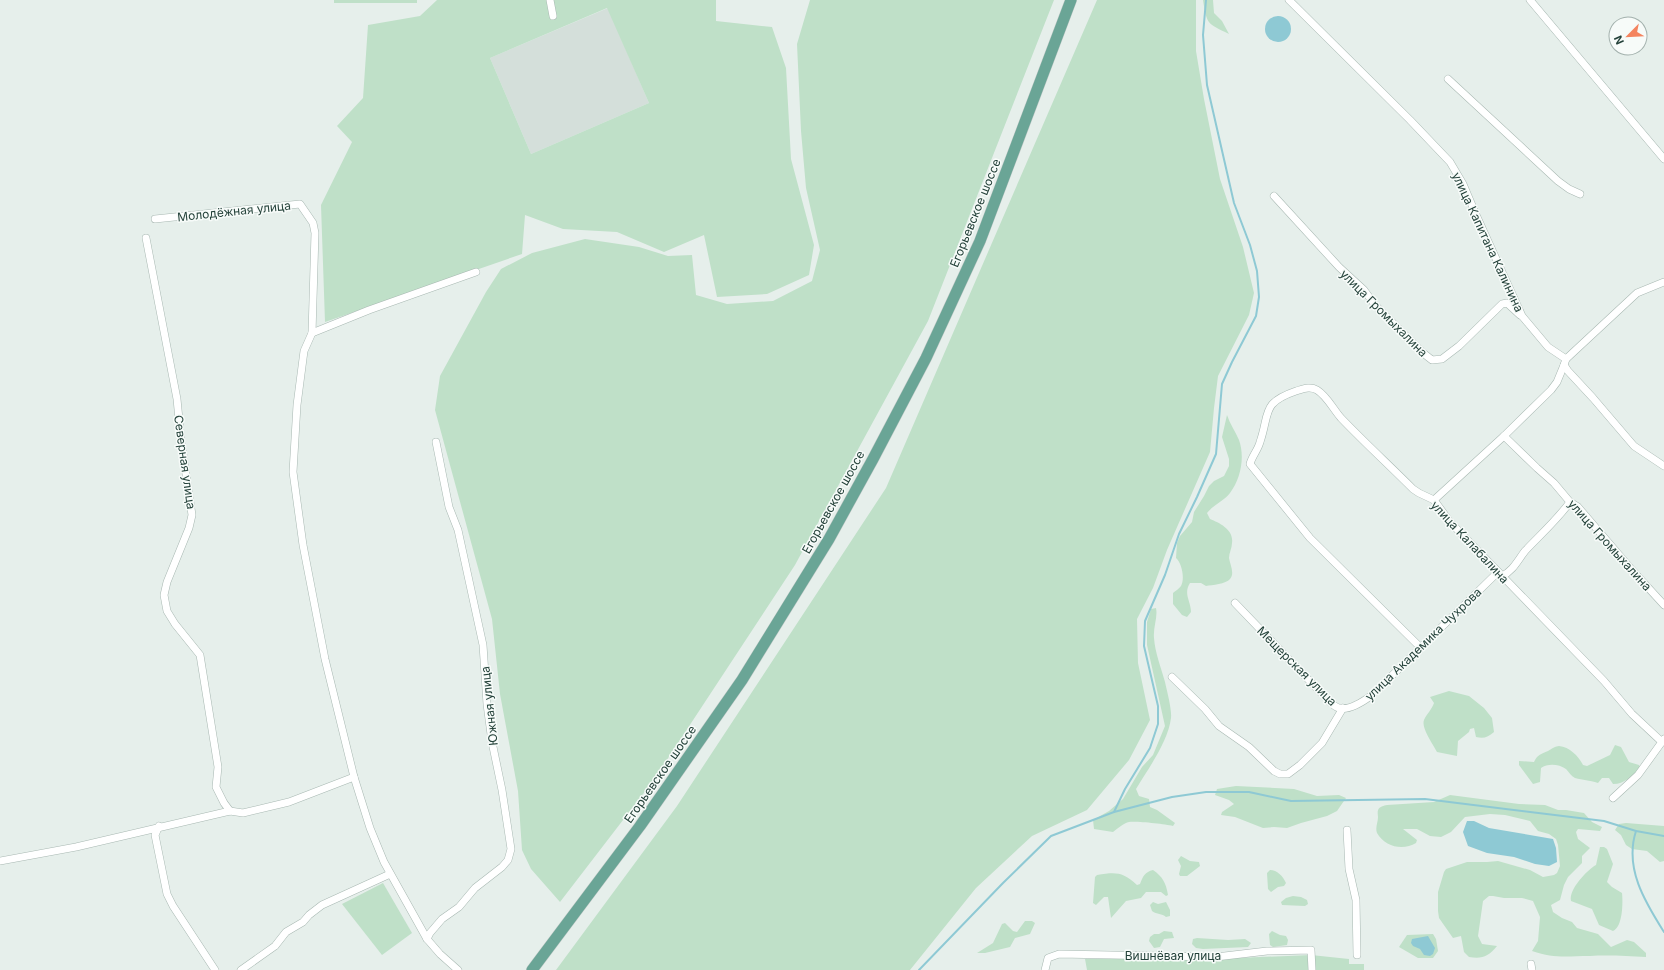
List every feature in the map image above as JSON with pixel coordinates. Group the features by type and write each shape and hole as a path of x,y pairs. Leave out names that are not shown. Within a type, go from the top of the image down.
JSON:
{"main road":[{"name":"Егорьевское шоссе","path":"532,970 640,826 742,680 829,539 926,358 980,241 1071,0"}],"street":[{"path":"550,0 553,16"},
{"name":"улица Капитана Калинина","path":"1289,0 1410,120 1450,162 1458,173 1508,289 1522,316 1548,347 1565,362 1568,371 1634,446 1664,466"},
{"path":"1530,0 1664,159"},
{"path":"1448,79 1558,181 1569,189 1580,194"},
{"name":"улица Громыхалина","path":"1274,196 1339,267 1364,290 1375,305 1427,358 1437,360 1446,356 1459,346 1502,304 1507,303 1522,316"},
{"name":"Молодёжная улица","path":"155,219 300,204 314,223 312,333"},
{"name":"Северная улица","path":"146,238 177,399 181,440 192,515 189,528 167,582 164,596 167,611 175,624 200,655 218,767 216,787 222,800 230,810"},
{"path":"458,970 440,954 427,939 390,874 370,828 354,777 321,636 302,545 293,472 297,405 304,351 312,333 369,310 476,272"},
{"path":"1434,500 1504,436 1551,390 1557,382 1565,362 1631,298 1644,289 1664,282"},
{"name":"улица Калабалина","path":"1420,647 1310,538 1252,466 1251,459 1260,443 1269,408 1273,403 1286,395 1302,389 1313,388 1324,397 1341,418 1413,489 1434,500 1450,522 1604,681 1632,714 1663,740"},
{"name":"улица Громыхалина","path":"1504,436 1537,468 1554,482 1570,502 1578,507 1664,605"},
{"name":"Южная улица","path":"427,939 442,919 459,907 475,888 502,867 508,860 511,849 501,784 492,742 487,704 483,645 458,530 449,507 436,442"},
{"name":"улица Академика Чухрова","path":"1344,708 1354,706 1366,699 1500,574 1508,573 1525,551 1570,502"},
{"name":"Мещерская улица","path":"1235,602 1326,698 1338,708 1344,708"},
{"name":"Мещерская улица","path":"1172,677 1205,709 1219,726 1249,747 1274,771 1280,774 1288,774 1300,765 1322,743 1344,708"},
{"path":"1613,798 1638,775 1663,740"},
{"path":"0,861 76,847 230,810 243,813 289,802 354,777"},
{"path":"160,826 154,835 167,894 173,906 215,970"},
{"path":"1347,830 1349,869 1356,900 1356,955"},
{"path":"241,970 275,946 286,932 303,922 309,915 322,905 390,874"},
{"name":"Вишнёвая улица","path":"1045,970 1048,958 1059,954 1216,957 1267,951 1311,950 1312,970"}],"shaded area":[{"path":"608,8 649,103 531,154 490,58"}],"green space":[{"path":"334,0 417,0 417,3 334,3"},
{"path":"437,0 716,0 716,21 772,27 786,68 791,159 814,245 809,275 767,294 717,297 704,235 664,252 617,232 563,229 525,215 522,254 325,322 321,205 352,142 337,126 363,98 368,25 420,16","holes":["607,8 649,103 531,154 490,58"]},
{"path":"810,0 1054,0 928,321 795,565 653,781 560,902 531,869 522,850 518,791 500,694 492,619 435,410 440,376 486,292 501,269 532,253 585,239 639,247 668,256 692,255 696,295 727,304 773,301 812,281 820,250 806,188 801,131 797,44"},
{"path":"1097,0 1196,0 1196,51 1204,99 1220,179 1243,247 1254,293 1249,315 1218,376 1210,452 1167,550 1153,588 1137,619 1138,663 1150,720 1129,760 1087,810 1032,836 976,888 910,970 556,970 677,806 886,488"},
{"path":"1203,0 1213,0 1214,13 1222,21 1229,34 1216,28 1209,22"},
{"path":"1227,415 1241,447 1241,467 1237,481 1230,493 1207,513 1210,519 1222,525 1231,534 1232,545 1229,558 1232,574 1228,581 1219,584 1206,586 1201,583 1190,583 1187,594 1191,612 1187,617 1182,615 1173,604 1173,593 1181,586 1183,579 1181,567 1176,558 1177,543 1180,536 1192,522 1194,512 1209,486 1214,481 1224,476 1229,466 1229,459 1222,437"},
{"path":"1156,608 1154,634 1155,644 1168,695 1171,718 1162,746 1136,789 1139,796 1149,799 1150,807 1157,810 1175,823 1173,826 1129,822 1113,832 1094,829 1093,820 1109,811 1123,799 1142,767 1153,755 1165,726 1147,645 1147,622 1151,609"},
{"path":"1449,691 1469,696 1484,708 1492,718 1494,732 1486,737 1479,738 1476,737 1474,728 1470,729 1469,732 1458,741 1457,756 1437,752 1424,727 1424,720 1434,703 1430,697"},
{"path":"1615,745 1621,747 1629,762 1639,765 1640,769 1628,779 1617,784 1613,784 1609,778 1602,778 1598,783 1575,778 1566,769 1560,766 1547,765 1541,768 1540,782 1533,784 1519,765 1519,761 1534,762 1540,755 1559,746 1570,750 1577,756 1583,765 1587,766 1610,755"},
{"path":"1236,786 1294,789 1317,796 1339,795 1346,798 1337,811 1327,816 1287,828 1263,828 1235,817 1221,815 1222,812 1234,804 1229,800 1215,795 1217,789"},
{"path":"1450,795 1519,804 1545,805 1558,810 1584,813 1592,822 1602,827 1600,831 1578,829 1576,832 1578,839 1590,848 1582,856 1582,863 1568,877 1560,900 1551,905 1553,912 1572,922 1577,928 1598,934 1611,947 1627,940 1634,942 1646,953 1646,957 1561,956 1540,954 1532,951 1538,941 1540,917 1533,901 1522,898 1489,896 1483,901 1478,936 1482,944 1497,946 1488,955 1478,958 1469,957 1464,952 1461,936 1453,938 1439,918 1438,892 1446,869 1467,862 1498,861 1530,870 1543,877 1554,875 1557,873 1560,866 1558,845 1556,839 1549,834 1538,831 1530,821 1505,815 1490,814 1465,817 1451,832 1441,837 1430,836 1417,829 1403,829 1417,840 1416,843 1406,847 1389,844 1380,838 1377,833 1378,810 1380,808 1387,805 1434,802"},
{"path":"1626,823 1664,826 1664,861 1660,862 1647,851 1632,849 1626,845 1621,835 1615,830 1619,824"},
{"path":"1600,847 1607,849 1613,864 1607,882 1622,893 1621,920 1619,925 1613,931 1599,925 1592,909 1571,901 1572,891 1575,886 1588,871 1596,865"},
{"path":"1181,856 1190,861 1199,862 1200,866 1187,876 1180,876 1181,866 1178,860"},
{"path":"1153,870 1164,881 1168,895 1166,896 1161,892 1146,892 1141,898 1126,901 1111,918 1108,897 1104,897 1096,905 1093,903 1095,877 1097,875 1114,873 1123,875 1137,885 1140,884 1146,873"},
{"path":"1270,870 1280,874 1286,883 1284,886 1278,887 1271,892 1268,889 1267,873"},
{"path":"383,883 412,933 382,955 342,904"},
{"path":"1293,896 1301,897 1307,900 1308,904 1305,906 1282,905 1281,902 1286,898"},
{"path":"1153,902 1158,904 1166,902 1170,910 1170,916 1166,917 1152,911 1150,905"},
{"path":"1025,921 1032,921 1035,923 1030,934 1015,938 1010,947 985,953 977,953 993,943 1002,924 1005,923 1013,931 1017,932"},
{"path":"1164,931 1172,932 1174,938 1164,939 1160,947 1154,948 1149,941 1150,937"},
{"path":"1272,931 1286,936 1288,940 1287,945 1273,947 1270,945 1269,934"},
{"path":"1433,934 1436,939 1438,951 1433,958 1418,958 1399,947 1407,935"},
{"path":"1193,939 1228,940 1245,939 1251,943 1248,947 1203,949 1196,948 1192,944"},
{"path":"1311,955 1349,959 1349,964 1364,964 1364,970 1087,970 1085,959 1237,958"}],"water":[{"path":"1278,16 1287,20 1291,29 1287,38 1278,42 1269,38 1265,29 1269,20"},
{"path":"1467,821 1474,821 1489,828 1553,839 1556,848 1557,862 1549,866 1535,864 1514,857 1487,853 1468,846 1463,832"},
{"path":"1428,936 1435,948 1433,954 1430,956 1424,955 1420,949 1413,946 1411,943 1412,939"}],"waterway":[{"path":"1114,812 1125,789 1150,748 1158,724 1158,706 1144,646 1145,621 1165,575 1179,534 1216,454 1222,384 1256,316 1259,297 1257,271 1250,245 1234,203 1207,85 1203,35 1206,0"},
{"path":"919,970 1003,883 1051,836 1114,812 1172,797 1206,792 1249,792 1291,801 1425,799 1604,821 1636,831 1664,836"},
{"path":"1636,831 1633,845 1633,858 1638,884 1650,909 1664,932"}]}
